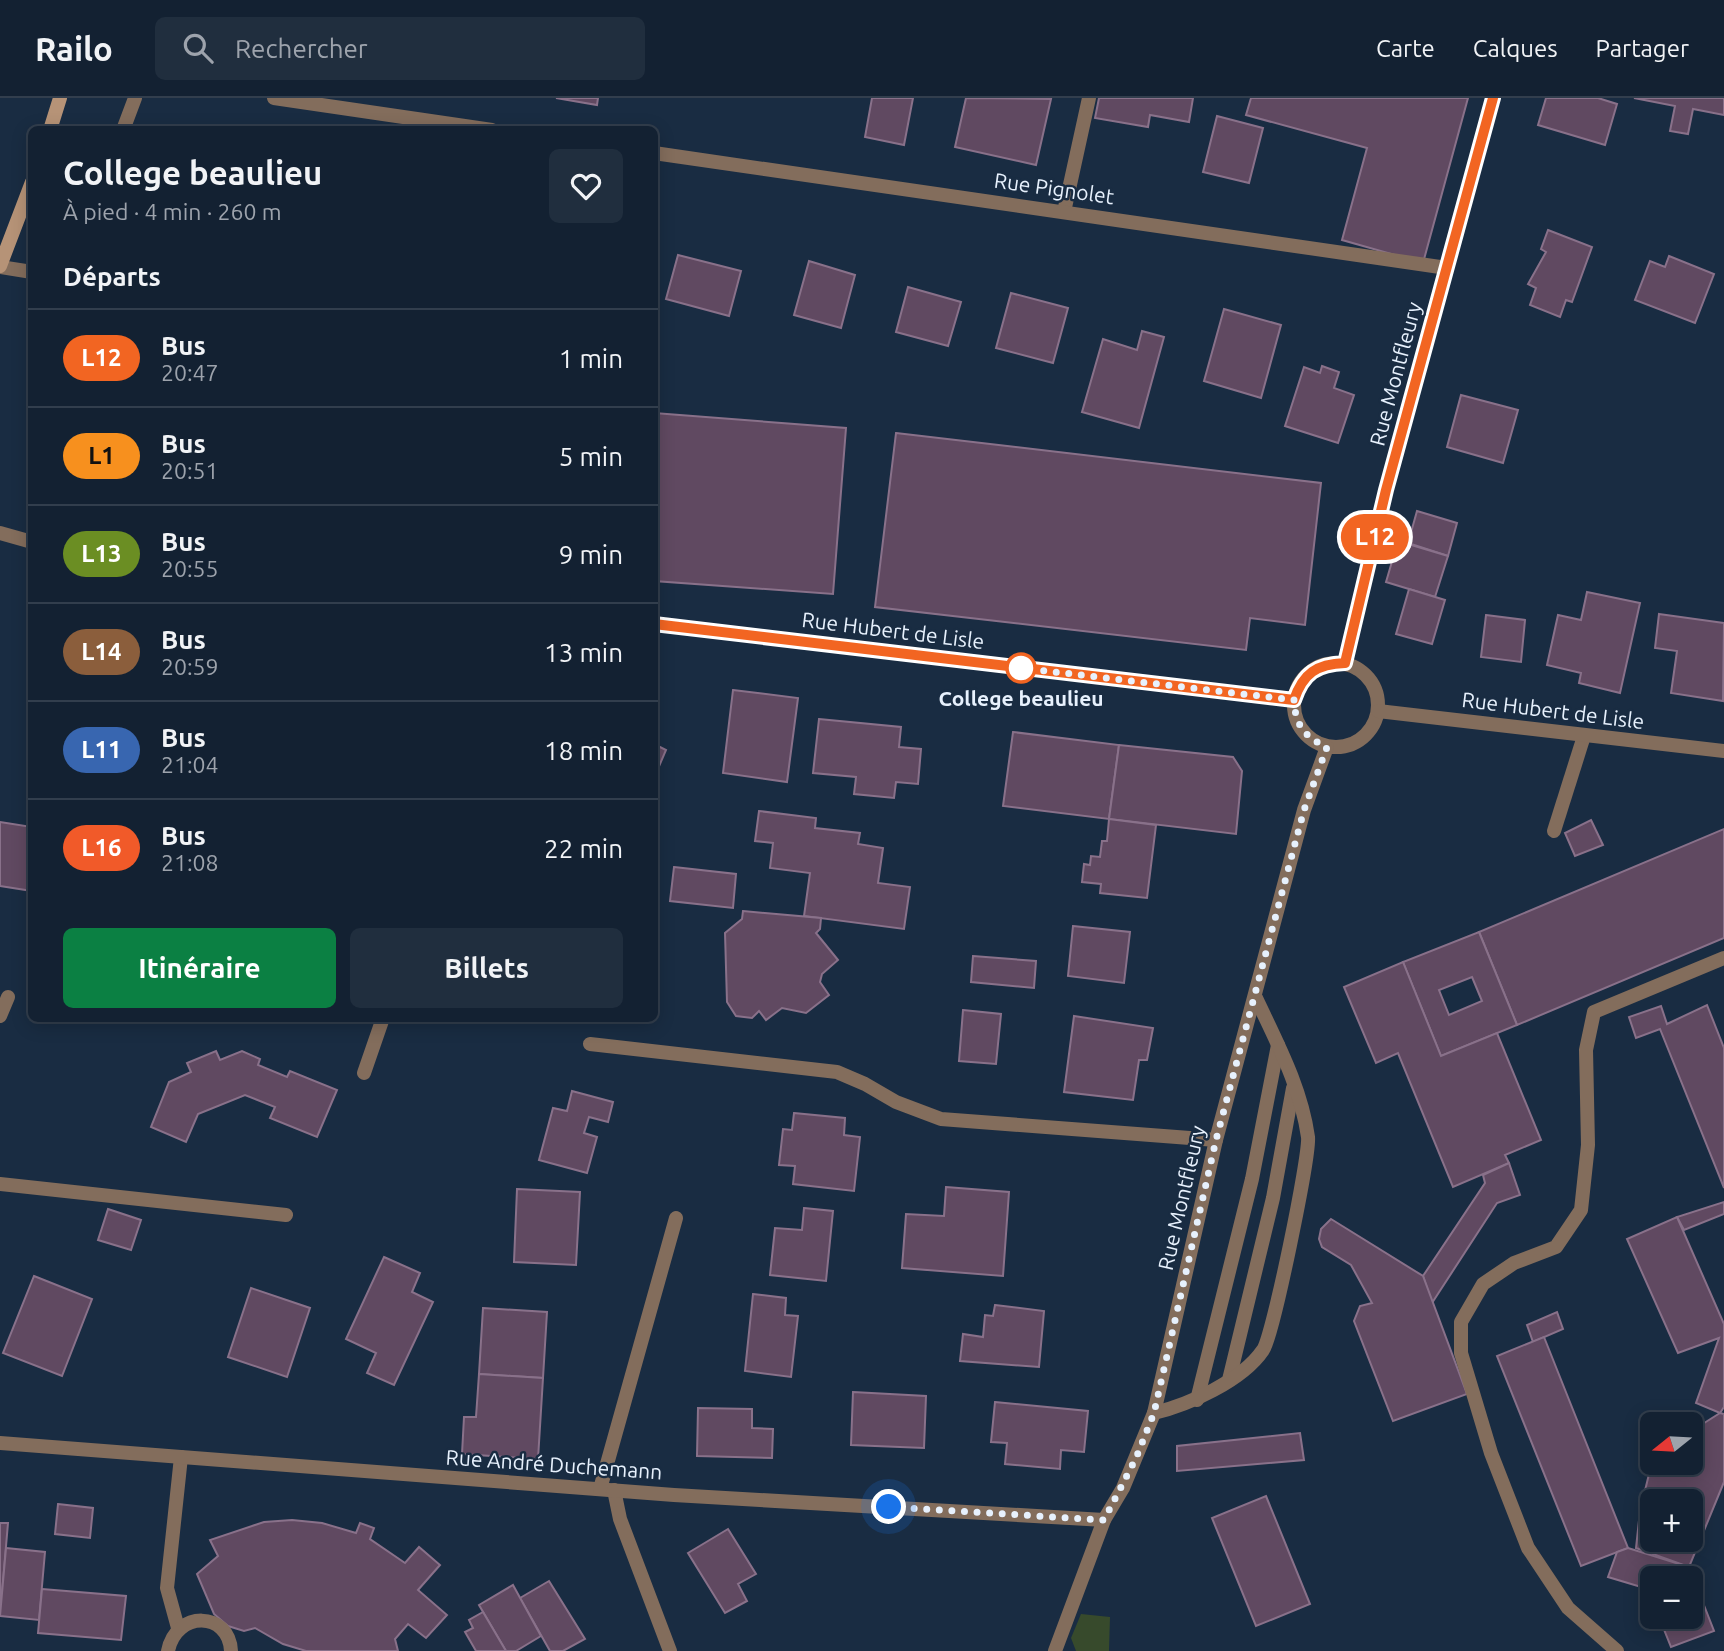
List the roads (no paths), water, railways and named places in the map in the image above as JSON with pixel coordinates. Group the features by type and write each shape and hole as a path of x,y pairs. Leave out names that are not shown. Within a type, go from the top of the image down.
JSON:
{"main road":[{"path":"51,126 60,98"},
{"path":"0,266 28,192"}],"street":[{"path":"124,126 135,98"},
{"path":"274,98 465,126"},
{"path":"1064,212 1089,98"},
{"name":"Rue Montfleury","path":"1345,663 1386,490 1493,98"},
{"name":"Rue Pignolet","path":"658,154 1447,268"},
{"path":"0,266 28,271"},
{"path":"0,533 28,540"},
{"name":"Rue Hubert de Lisle","path":"658,624 1294,700"},
{"path":"1345,663 1360,670 1371,681 1378,695 1378,711 1373,728 1361,740 1344,747 1327,747 1313,741 1301,730 1295,716 1294,700 1300,683 1312,670 1328,664 1345,663"},
{"name":"Rue Hubert de Lisle","path":"1378,711 1724,751"},
{"path":"1554,831 1584,736"},
{"name":"Rue Montfleury","path":"1055,1651 1104,1520 1136,1458 1154,1413 1216,1140 1304,810 1327,747"},
{"path":"1616,1651 1567,1608 1528,1548 1491,1453 1461,1353 1461,1322 1483,1284 1514,1263 1556,1247 1581,1210 1588,1145 1586,1050 1594,1012 1724,958"},
{"path":"0,1016 8,996"},
{"path":"1154,1413 1197,1400 1229,1380 1264,1350 1279,1297 1309,1140 1294,1081 1256,998"},
{"path":"364,1073 382,1022"},
{"path":"590,1044 837,1072 896,1102 940,1119 1216,1140"},
{"path":"1197,1400 1252,1179 1278,1045"},
{"path":"1229,1380 1273,1198 1294,1081"},
{"path":"0,1184 286,1215"},
{"path":"670,1651 607,1490 676,1218"},
{"name":"Rue André Duchemann","path":"0,1443 607,1490 1104,1520"},
{"path":"178,1628 167,1588 181,1457"},
{"path":"168,1651 178,1628 189,1622 213,1623 224,1632 231,1651"}],"place":[{"name":"College beaulieu","path":"1021,668"}]}
